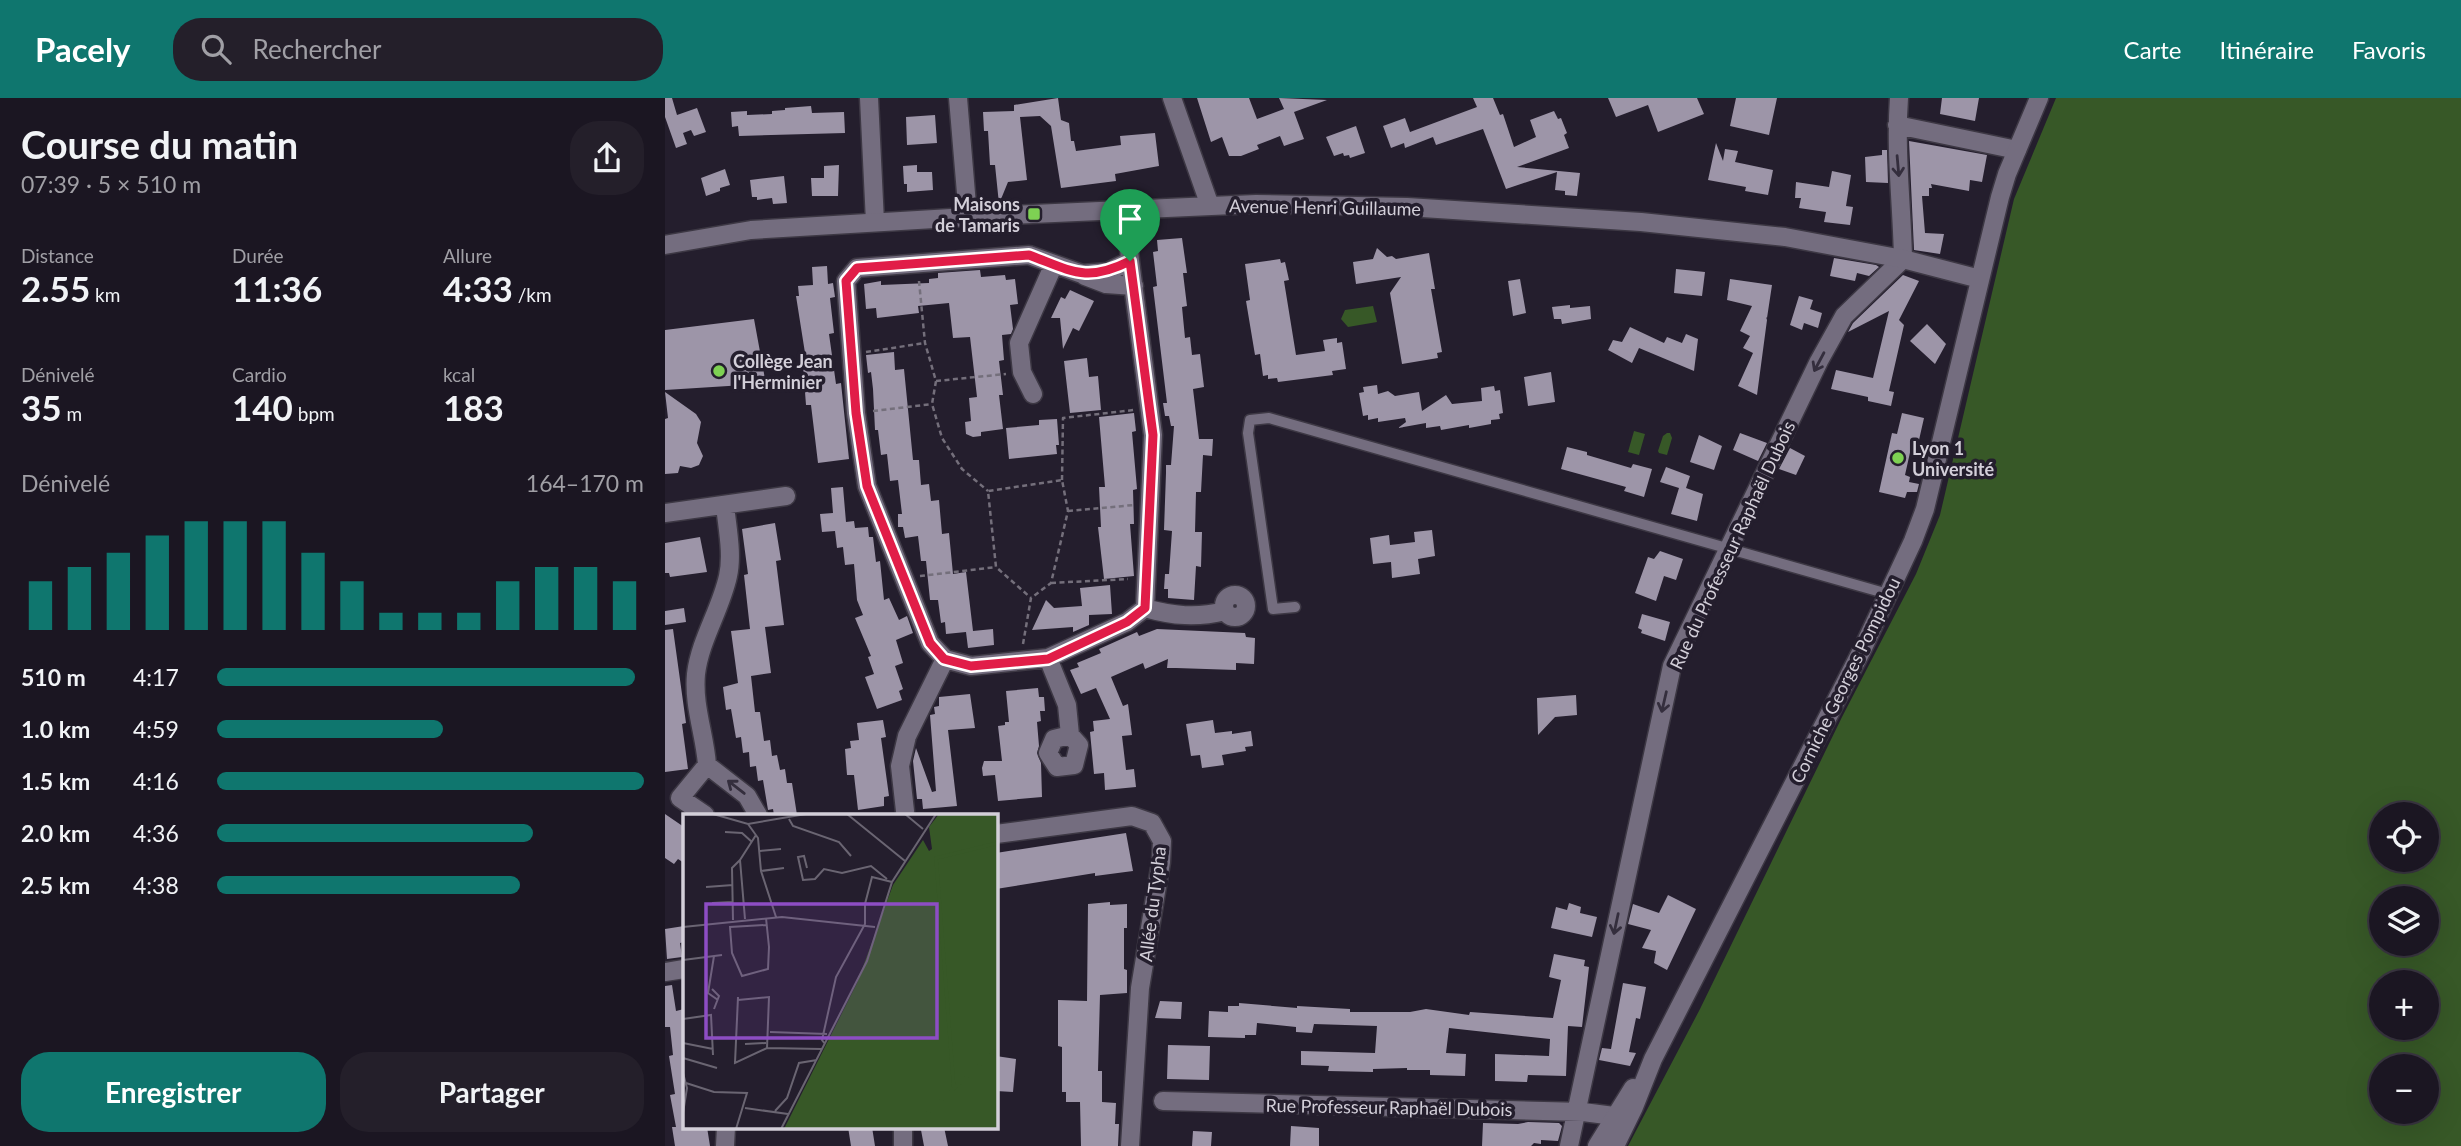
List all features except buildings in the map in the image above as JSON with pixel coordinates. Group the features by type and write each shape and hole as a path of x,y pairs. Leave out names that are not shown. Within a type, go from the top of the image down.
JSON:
{"street":[{"path":"869,98 874,222"},
{"path":"958,98 968,217"},
{"path":"1172,98 1210,206"},
{"path":"1896,98 1903,259"},
{"name":"Corniche Georges Pompidou","path":"1615,1146 1653,1059 1888,594 1925,509 2000,197 2039,98"},
{"path":"1897,125 2017,150"},
{"name":"Avenue Henri Guillaume","path":"665,245 751,230 968,217 1256,204 1407,206 1641,222 1785,237 1903,259 1980,279"},
{"path":"1126,210 1130,261 1153,435 1145,608"},
{"path":"1134,286 1106,284 1029,255 857,268 846,281 856,413 867,486 930,643 944,659 971,666 1048,659 1127,622 1145,608"},
{"name":"Rue du Professeur Raphaël Dubois","path":"1569,1146 1672,666 1819,361 1844,316 1903,259"},
{"path":"1082,274 1108,272 1130,261"},
{"path":"1033,394 1022,372 1020,344 1054,264"},
{"path":"665,513 786,496"},
{"path":"725,505 728,575 697,673 697,709 708,765 747,796 757,814"},
{"path":"1145,608 1169,615 1202,617 1225,611"},
{"path":"905,811 900,766 907,736 944,659"},
{"path":"1048,659 1067,705 1070,735"},
{"path":"704,814 680,798 708,765"},
{"name":"Allée du Typha","path":"997,834 1132,816 1152,823 1162,841 1161,862 1140,988 1130,1146"},
{"path":"665,972 683,970"},
{"name":"Corniche Georges Pompidou","path":"1597,1146 1653,1059"},
{"name":"Rue Professeur Raphaël Dubois","path":"1163,1101 1575,1112 1614,1116"},
{"path":"725,1146 726,1128"},
{"path":"903,1128 903,1146"}],"lane":[{"path":"1295,607 1273,608 1248,433 1250,420 1269,418 1888,594"}],"path":[{"path":"916,263 925,343 936,381 932,404 941,438 962,470 988,491 996,567 1031,598"},
{"path":"852,354 925,343"},
{"path":"936,381 1022,372"},
{"path":"856,413 932,404"},
{"path":"1051,583 1068,511 1062,480 1063,418 1149,408"},
{"path":"988,491 1062,480"},
{"path":"1068,511 1151,504"},
{"path":"905,578 996,567"},
{"path":"1020,661 1031,598 1051,583 1146,578"}],"shaded area":[{"path":"2056,98 2461,98 2461,1146 1628,1146 1700,1009 1842,717 1916,574 1940,515 2014,199"},
{"path":"1373,306 1377,322 1348,327 1341,319 1345,310"},
{"path":"1634,431 1645,434 1639,455 1628,452"},
{"path":"1670,433 1672,438 1667,455 1658,451 1663,436"}],"place":[{"name":"Maisons de Tamaris","path":"1034,214"},
{"name":"Collège Jean l'Herminier","path":"719,371"},
{"name":"Lyon 1 Université","path":"1898,458"}],"route":[{"path":"1029,255 1082,274 1108,272 1130,261 1153,435 1145,608 1127,622 1048,659 971,666 944,659 930,643 867,486 856,413 846,281 857,268 1029,255"}]}
